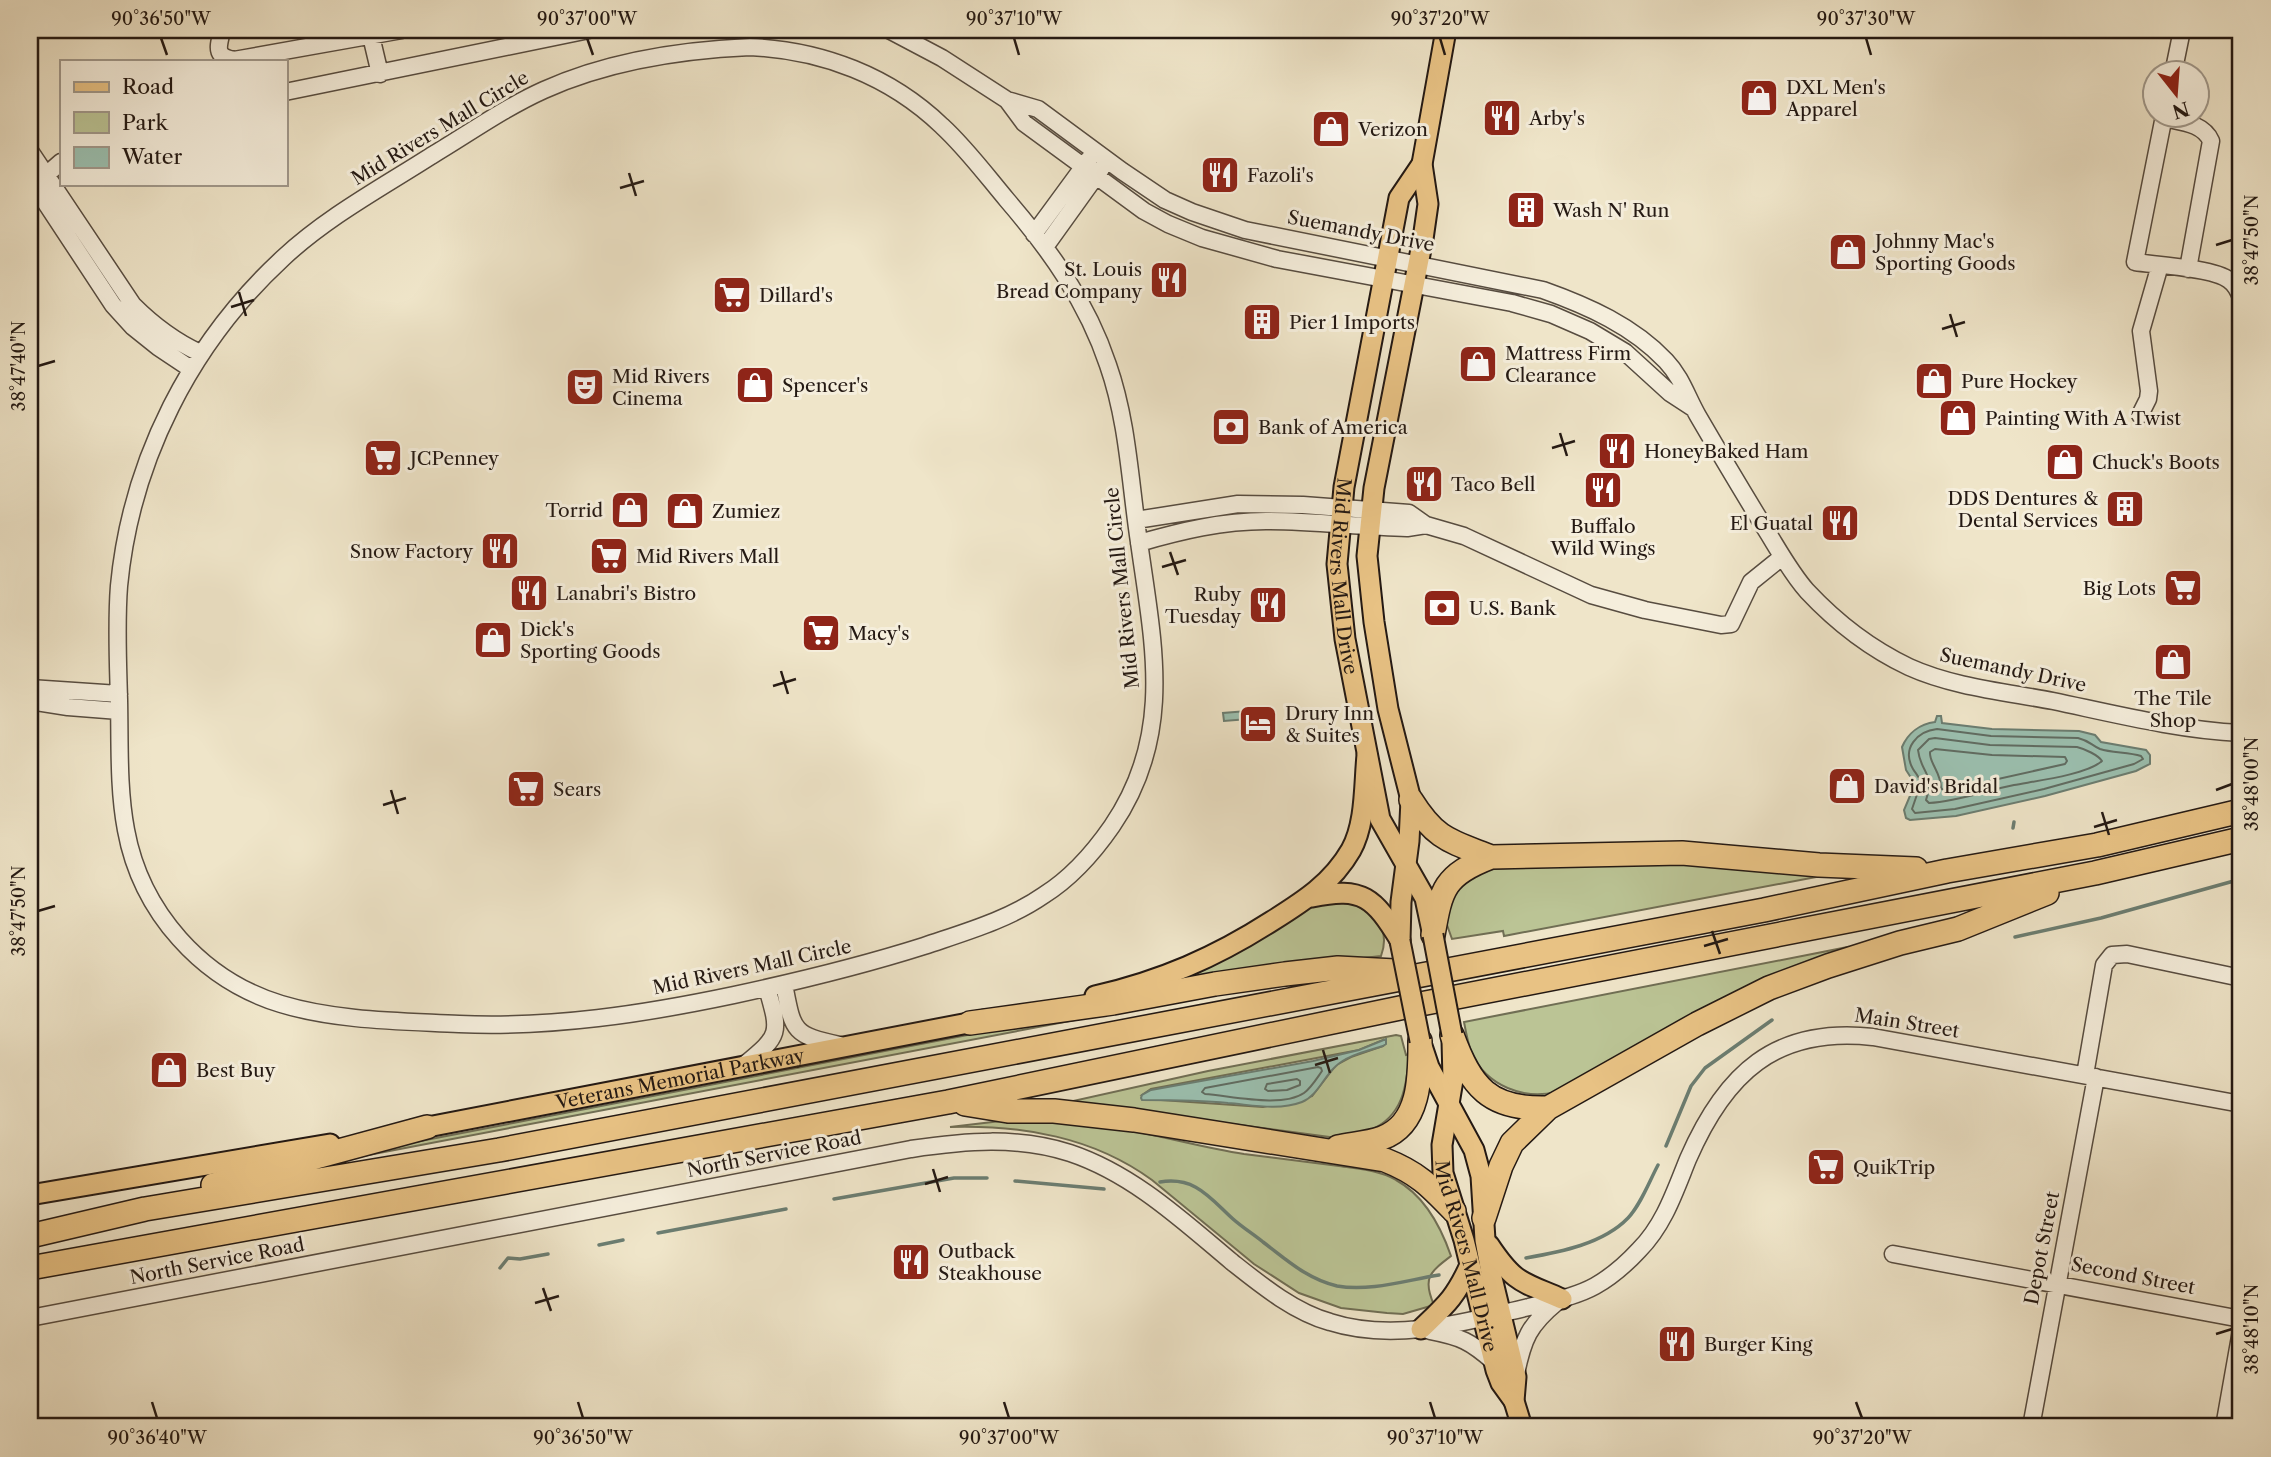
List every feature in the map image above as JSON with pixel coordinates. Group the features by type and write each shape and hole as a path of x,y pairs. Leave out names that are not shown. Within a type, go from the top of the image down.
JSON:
{"highway":[{"path":"1411,800 1422,818 1452,843 1491,857 1682,853 1819,865 1947,871"},
{"path":"30,1236 145,1209 499,1150 1764,910 1947,871 2097,845 2241,811"},
{"path":"30,1269 948,1102 1400,1008 2095,873 2241,839"},
{"path":"1433,935 1439,901 1448,883 1469,866 1491,857"},
{"path":"1485,1229 1501,1166 1512,1143 1548,1108 1697,1024 1769,988 1888,947 1958,929 2095,873"},
{"path":"970,1023 1113,1003 1215,984 1338,968 1433,973"},
{"path":"1452,1035 1464,1069 1478,1086 1493,1098 1517,1107 1548,1108"},
{"path":"1328,1149 1383,1138 1401,1125 1415,1104 1418,1093 1420,1041"},
{"path":"948,1102 1008,1111 1054,1111 1134,1120 1385,1160 1410,1170 1454,1211"},
{"path":"145,1209 188,1192 427,1127"}],"main road":[{"name":"Mid Rivers Mall Drive","path":"1446,30 1422,164 1428,204 1374,488 1367,556 1388,709 1411,800 1400,941 1420,1041 1429,1067 1474,1150 1480,1176 1494,1362 1501,1383 1514,1401 1522,1427"},
{"name":"Mid Rivers Mall Drive","path":"1422,164 1399,198 1341,516 1337,564 1340,600 1380,819 1424,898 1452,1035 1453,1080 1442,1145 1443,1173 1470,1265 1516,1377 1514,1401"},
{"name":"Veterans Memorial Parkway","path":"30,1195 427,1127 970,1023 1115,991 1163,977 1209,958 1310,898 1334,875 1352,848 1360,825 1367,755"},
{"name":"Veterans Memorial Parkway","path":"1310,898 1335,892 1353,894 1368,900 1385,916 1400,941"},
{"path":"1485,1229 1511,1275 1527,1285 1562,1299"},
{"path":"1421,1329 1450,1302 1470,1265"}],"street":[{"path":"222,30 219,48 223,58 244,59 402,30"},
{"path":"287,92 589,30"},
{"name":"Suemandy Drive","path":"889,30 942,58 1007,100 1038,109 1166,200 1217,222 1245,230 1544,290 1580,303 1620,324 1657,353 1684,383 1693,408 1782,557 1805,589 1853,633 1910,667 1976,686 2174,724 2241,733"},
{"path":"2176,60 2182,30"},
{"path":"371,36 380,74"},
{"name":"Mid Rivers Mall Circle","path":"750,47 785,50 836,61 882,82 940,124 1040,240 1087,312 1110,369 1123,424 1156,681 1155,706 1148,745 1124,808 1107,834 1065,879 1044,895 1002,918 890,957 767,988 642,1013 589,1020 475,1024 321,1013 272,1001 240,987 195,955 167,924 150,898 133,858 126,831 121,788 117,617 128,528 144,468 171,405 200,353 260,280 317,230 517,104 561,83 597,71 705,49 750,47"},
{"name":"Suemandy Drive","path":"1007,100 1024,123 1144,211 1202,238 1277,259 1512,303 1551,314 1590,331 1625,352 1670,393 1693,408"},
{"path":"2161,130 2135,262 2228,279 2241,298"},
{"path":"2188,270 2211,141 2204,130"},
{"path":"30,151 34,182 113,305 141,334 191,369"},
{"path":"1040,240 1100,155"},
{"path":"34,182 60,163"},
{"path":"34,182 133,305 152,324 180,344 200,353"},
{"path":"2140,415 2149,391 2142,325 2160,265"},
{"path":"1136,520 1238,504 1272,503 1341,516 1371,518 1407,528 1426,524 1464,536 1591,595 1645,610 1721,625 1731,624 1751,582 1782,557"},
{"path":"1139,543 1187,529 1220,524 1341,516"},
{"path":"30,688 119,694"},
{"path":"30,701 119,711"},
{"name":"Depot Street","path":"2031,1427 2091,1076 2104,965 2112,956 2127,954 2241,978"},
{"path":"785,984 793,1023 800,1033 813,1040 846,1046"},
{"path":"743,1066 773,1039 776,1028 767,988"},
{"name":"Main Street","path":"1491,1316 1562,1299 1595,1286 1641,1248 1666,1212 1703,1127 1720,1099 1749,1069 1786,1047 1821,1037 1852,1034 1897,1041 2241,1104"},
{"name":"North Service Road","path":"30,1318 911,1149 963,1141 998,1140 1037,1144 1109,1170 1163,1206 1254,1280 1294,1306 1329,1322 1379,1330 1421,1329 1491,1316"},
{"name":"Second Street","path":"1893,1254 2241,1319"},
{"path":"1516,1377 1522,1345 1528,1332 1541,1316 1562,1299"},
{"path":"1421,1329 1468,1341 1494,1362"},
{"path":"2224,1427 2241,1331"}],"green space":[{"path":"1694,864 1832,874 1504,936 1503,931 1452,939 1444,922 1456,886 1486,869"},
{"path":"1346,900 1371,915 1382,928 1384,945 1381,956 1184,978 1245,948 1317,903"},
{"path":"1848,947 1849,949 1556,1092 1519,1092 1497,1082 1479,1065 1467,1038 1464,1022"},
{"path":"1227,991 358,1157 374,1150 1107,1008"},
{"path":"1396,1035 1401,1036 1406,1055 1409,1054 1401,1099 1390,1117 1370,1130 1337,1138 1073,1103 1208,1071","holes":["1383,1040 1383,1046 1336,1065 1312,1096 1263,1107 1161,1100 1142,1095 1151,1089 1359,1050"]},
{"path":"1001,1121 1102,1126 1244,1154 1361,1169 1389,1177 1406,1187 1424,1203 1437,1223 1451,1256 1430,1276 1430,1296 1434,1305 1403,1314 1387,1313 1341,1308 1299,1293 1254,1264 1152,1180 1106,1153 1056,1137 1030,1132 1004,1128 950,1127"}],"water":[{"path":"1247,711 1248,719 1224,721 1223,713"},
{"path":"1937,716 1941,716 1942,723 1992,729 2079,731 2095,735 2101,742 2146,750 2150,755 2150,764 2136,771 2045,796 1956,816 1910,820 1906,818 1904,810 1915,784 1906,770 1902,747 1911,733 1935,722"},
{"path":"1386,1039 1383,1046 1345,1059 1331,1071 1312,1096 1293,1105 1265,1107 1141,1098 1151,1090 1313,1061 1359,1050"}],"waterway":[{"path":"2013,828 2014,822"},
{"path":"2015,937 2101,918 2241,879"},
{"path":"1666,1146 1691,1086 1705,1068 1772,1020"},
{"path":"1526,1258 1580,1246 1618,1227 1637,1206 1658,1165"},
{"path":"834,1199 954,1178 987,1178"},
{"path":"1015,1181 1104,1189"},
{"path":"1160,1182 1183,1182 1201,1190 1236,1222 1289,1262 1326,1283 1362,1288 1439,1275"},
{"path":"658,1233 786,1209"},
{"path":"599,1245 623,1240"},
{"path":"500,1268 508,1258 520,1259 548,1254"}],"place":[{"name":"DXL Men's Apparel","path":"1759,98"},
{"name":"Arby's","path":"1502,118"},
{"name":"Verizon","path":"1331,129"},
{"name":"Fazoli's","path":"1220,175"},
{"name":"Wash N' Run","path":"1526,210"},
{"name":"Johnny Mac's Sporting Goods","path":"1848,252"},
{"name":"St. Louis Bread Company","path":"1169,280"},
{"name":"Dillard's","path":"732,295"},
{"name":"Pier 1 Imports","path":"1262,322"},
{"name":"Mattress Firm Clearance","path":"1478,364"},
{"name":"Pure Hockey","path":"1934,381"},
{"name":"Spencer's","path":"755,385"},
{"name":"Mid Rivers Cinema","path":"585,387"},
{"name":"Painting With A Twist","path":"1958,418"},
{"name":"Bank of America","path":"1231,427"},
{"name":"HoneyBaked Ham","path":"1617,451"},
{"name":"JCPenney","path":"383,458"},
{"name":"Chuck's Boots","path":"2065,462"},
{"name":"Taco Bell","path":"1424,484"},
{"name":"Buffalo Wild Wings","path":"1603,490"},
{"name":"DDS Dentures & Dental Services","path":"2125,509"},
{"name":"Torrid","path":"630,510"},
{"name":"Zumiez","path":"685,511"},
{"name":"El Guatal","path":"1840,523"},
{"name":"Snow Factory","path":"500,551"},
{"name":"Mid Rivers Mall","path":"609,556"},
{"name":"Big Lots","path":"2183,588"},
{"name":"Lanabri's Bistro","path":"529,593"},
{"name":"Ruby Tuesday","path":"1268,605"},
{"name":"U.S. Bank","path":"1442,608"},
{"name":"Macy's","path":"821,633"},
{"name":"Dick's Sporting Goods","path":"493,640"},
{"name":"The Tile Shop","path":"2173,662"},
{"name":"Drury Inn & Suites","path":"1258,724"},
{"name":"David's Bridal","path":"1847,786"},
{"name":"Sears","path":"526,789"},
{"name":"Best Buy","path":"169,1070"},
{"name":"QuikTrip","path":"1826,1167"},
{"name":"Outback Steakhouse","path":"911,1262"},
{"name":"Burger King","path":"1677,1344"}]}
